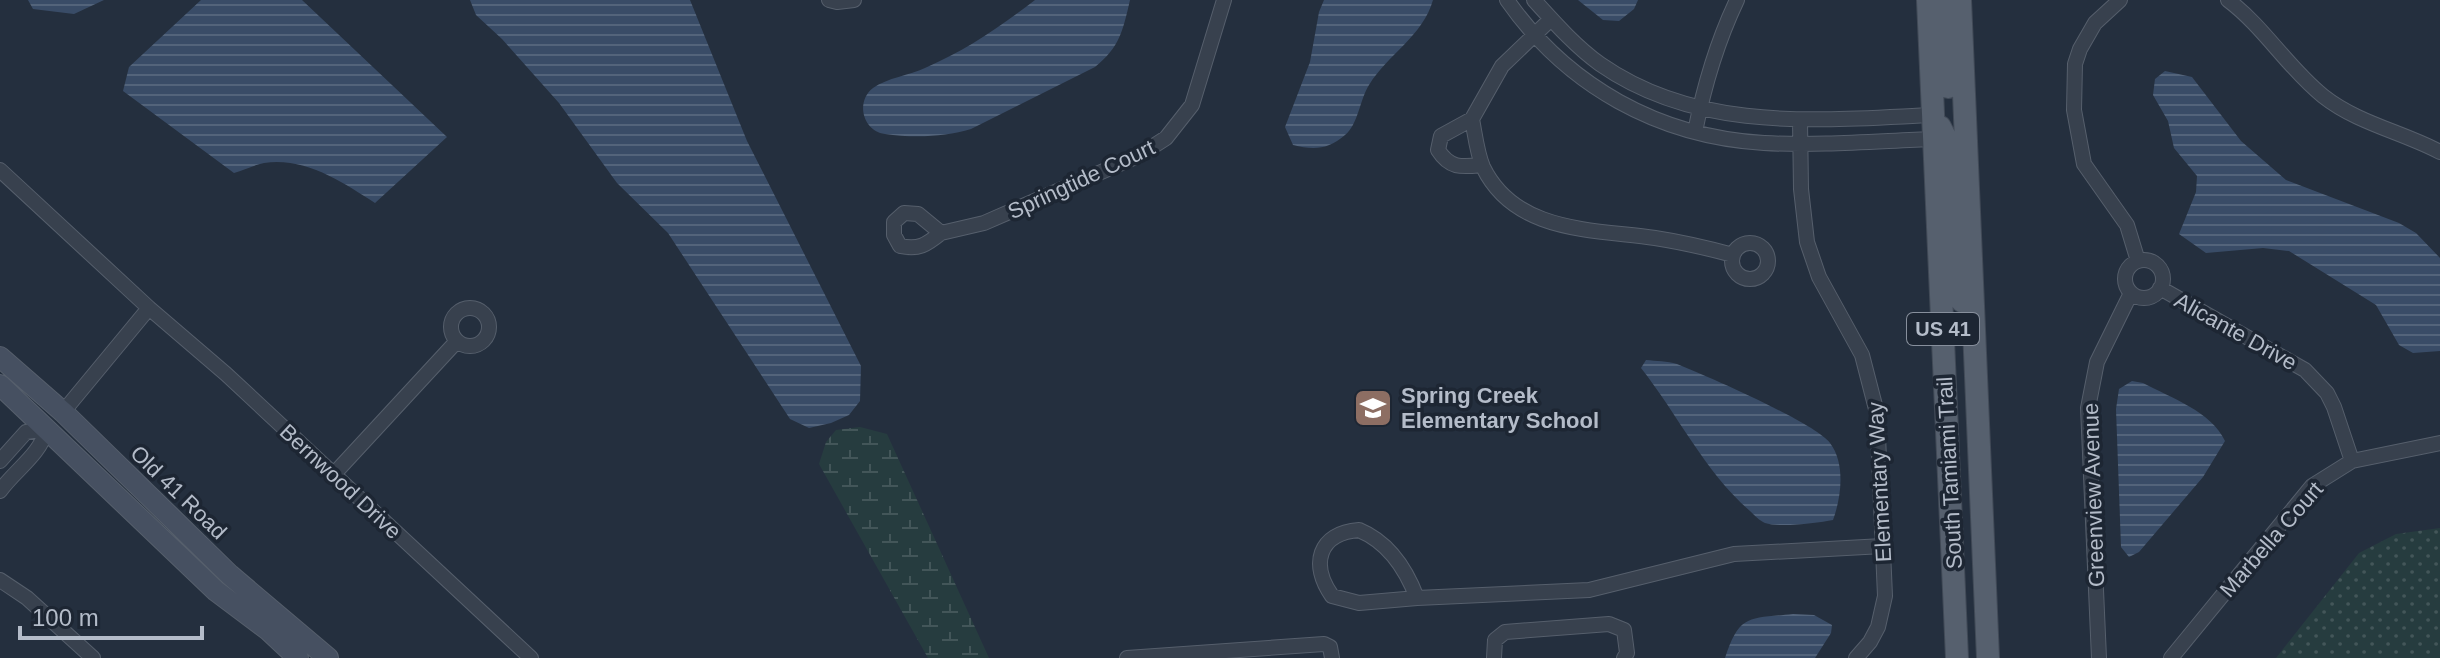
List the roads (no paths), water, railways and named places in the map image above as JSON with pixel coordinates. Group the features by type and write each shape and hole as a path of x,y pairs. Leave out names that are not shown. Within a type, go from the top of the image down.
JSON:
{"main road":[{"name":"South Tamiami Trail","path":"1928,0 1957,658"},
{"path":"1943,0 1949,105 1953,115 1965,120"},
{"name":"South Tamiami Trail","path":"1960,0 1988,658"},
{"path":"1933,115 1946,137 1951,157 1954,262 1975,365"}],"street":[{"path":"829,0 854,0"},
{"name":"Springtide Court","path":"941,233 984,223 1138,156 1166,138 1192,105 1224,0"},
{"path":"1507,0 1557,59 1603,94 1655,119 1732,140 1800,144 1934,139"},
{"path":"1534,0 1590,57 1651,92 1700,108 1756,119 1800,121 1933,115"},
{"path":"1695,132 1723,30 1737,0"},
{"path":"2120,0 2095,23 2080,49 2075,64 2074,110 2084,164 2127,225 2138,261"},
{"path":"2228,0 2325,98 2440,152"},
{"path":"1482,165 1457,167 1445,162 1438,150 1441,136 1472,119 1502,66 1551,19"},
{"path":"1472,119 1482,165 1516,207 1543,221 1690,244 1733,255"},
{"name":"Elementary Way","path":"1800,121 1804,224 1812,260 1862,355 1875,400 1881,468 1885,596 1883,612 1870,642 1856,658"},
{"name":"Bernwood Drive","path":"0,170 334,474 513,653 531,658"},
{"path":"2138,261 2151,261 2162,273 2160,288 2147,297 2131,293 2125,282 2127,269 2138,261"},
{"name":"Alicante Drive","path":"2160,288 2305,370 2327,393 2352,461"},
{"name":"Greenview Avenue","path":"2099,658 2088,408 2097,362 2131,293"},
{"path":"0,491 42,446 47,429 149,308"},
{"path":"334,474 457,341"},
{"name":"Old 41 Road","path":"0,357 63,412 230,575 328,658"},
{"name":"Old 41 Road","path":"0,385 216,591 268,630 298,658"},
{"path":"0,461 26,432 47,429"},
{"name":"Marbella Court","path":"2171,658 2312,486 2352,461 2440,443"},
{"path":"1417,598 1409,577 1373,536 1359,530 1344,531 1331,538 1322,552 1319,568 1323,583 1332,596 1359,603 1589,590 1734,554 1883,546"},
{"path":"0,580 27,598 93,658"},
{"path":"1494,658 1495,640 1505,632 1609,624 1624,630 1627,653 1624,658"},
{"path":"1127,658 1260,652 1324,644 1330,647 1332,658"}],"water":[{"path":"28,0 104,0 74,14 33,9"},
{"path":"201,0 302,0 447,137 375,203 309,167 264,163 234,173 123,91 129,67"},
{"path":"470,0 690,0 747,141 861,366 860,401 849,415 809,428 790,419 668,233 617,183 559,103 502,39 476,15"},
{"path":"1035,0 1130,0 1119,37 1095,67 971,129 940,135 907,136 885,134 871,128 863,108 867,94 873,88 954,54"},
{"path":"1324,0 1433,0 1413,35 1369,85 1349,131 1333,144 1307,148 1293,145 1285,127 1310,62"},
{"path":"1578,0 1638,0 1634,9 1619,21 1603,20"},
{"path":"2165,71 2192,77 2241,141 2286,180 2399,223 2416,233 2440,258 2440,351 2413,353 2399,345 2376,305 2289,251 2263,248 2206,253 2179,234 2196,192 2197,176 2174,148 2168,121 2153,95 2155,79"},
{"path":"1646,360 1673,363 1691,370 1782,412 1820,434 1835,451 1840,471 1840,492 1833,520 1780,525 1765,523 1757,518 1705,461 1641,368"},
{"path":"2132,381 2143,383 2200,413 2225,441 2203,477 2139,552 2129,557 2121,547 2116,409 2119,389"},
{"path":"1793,614 1814,615 1832,625 1831,633 1815,658 1725,658 1736,633 1748,621"}],"place":[{"name":"Spring Creek Elementary School","path":"1373,408"}]}
